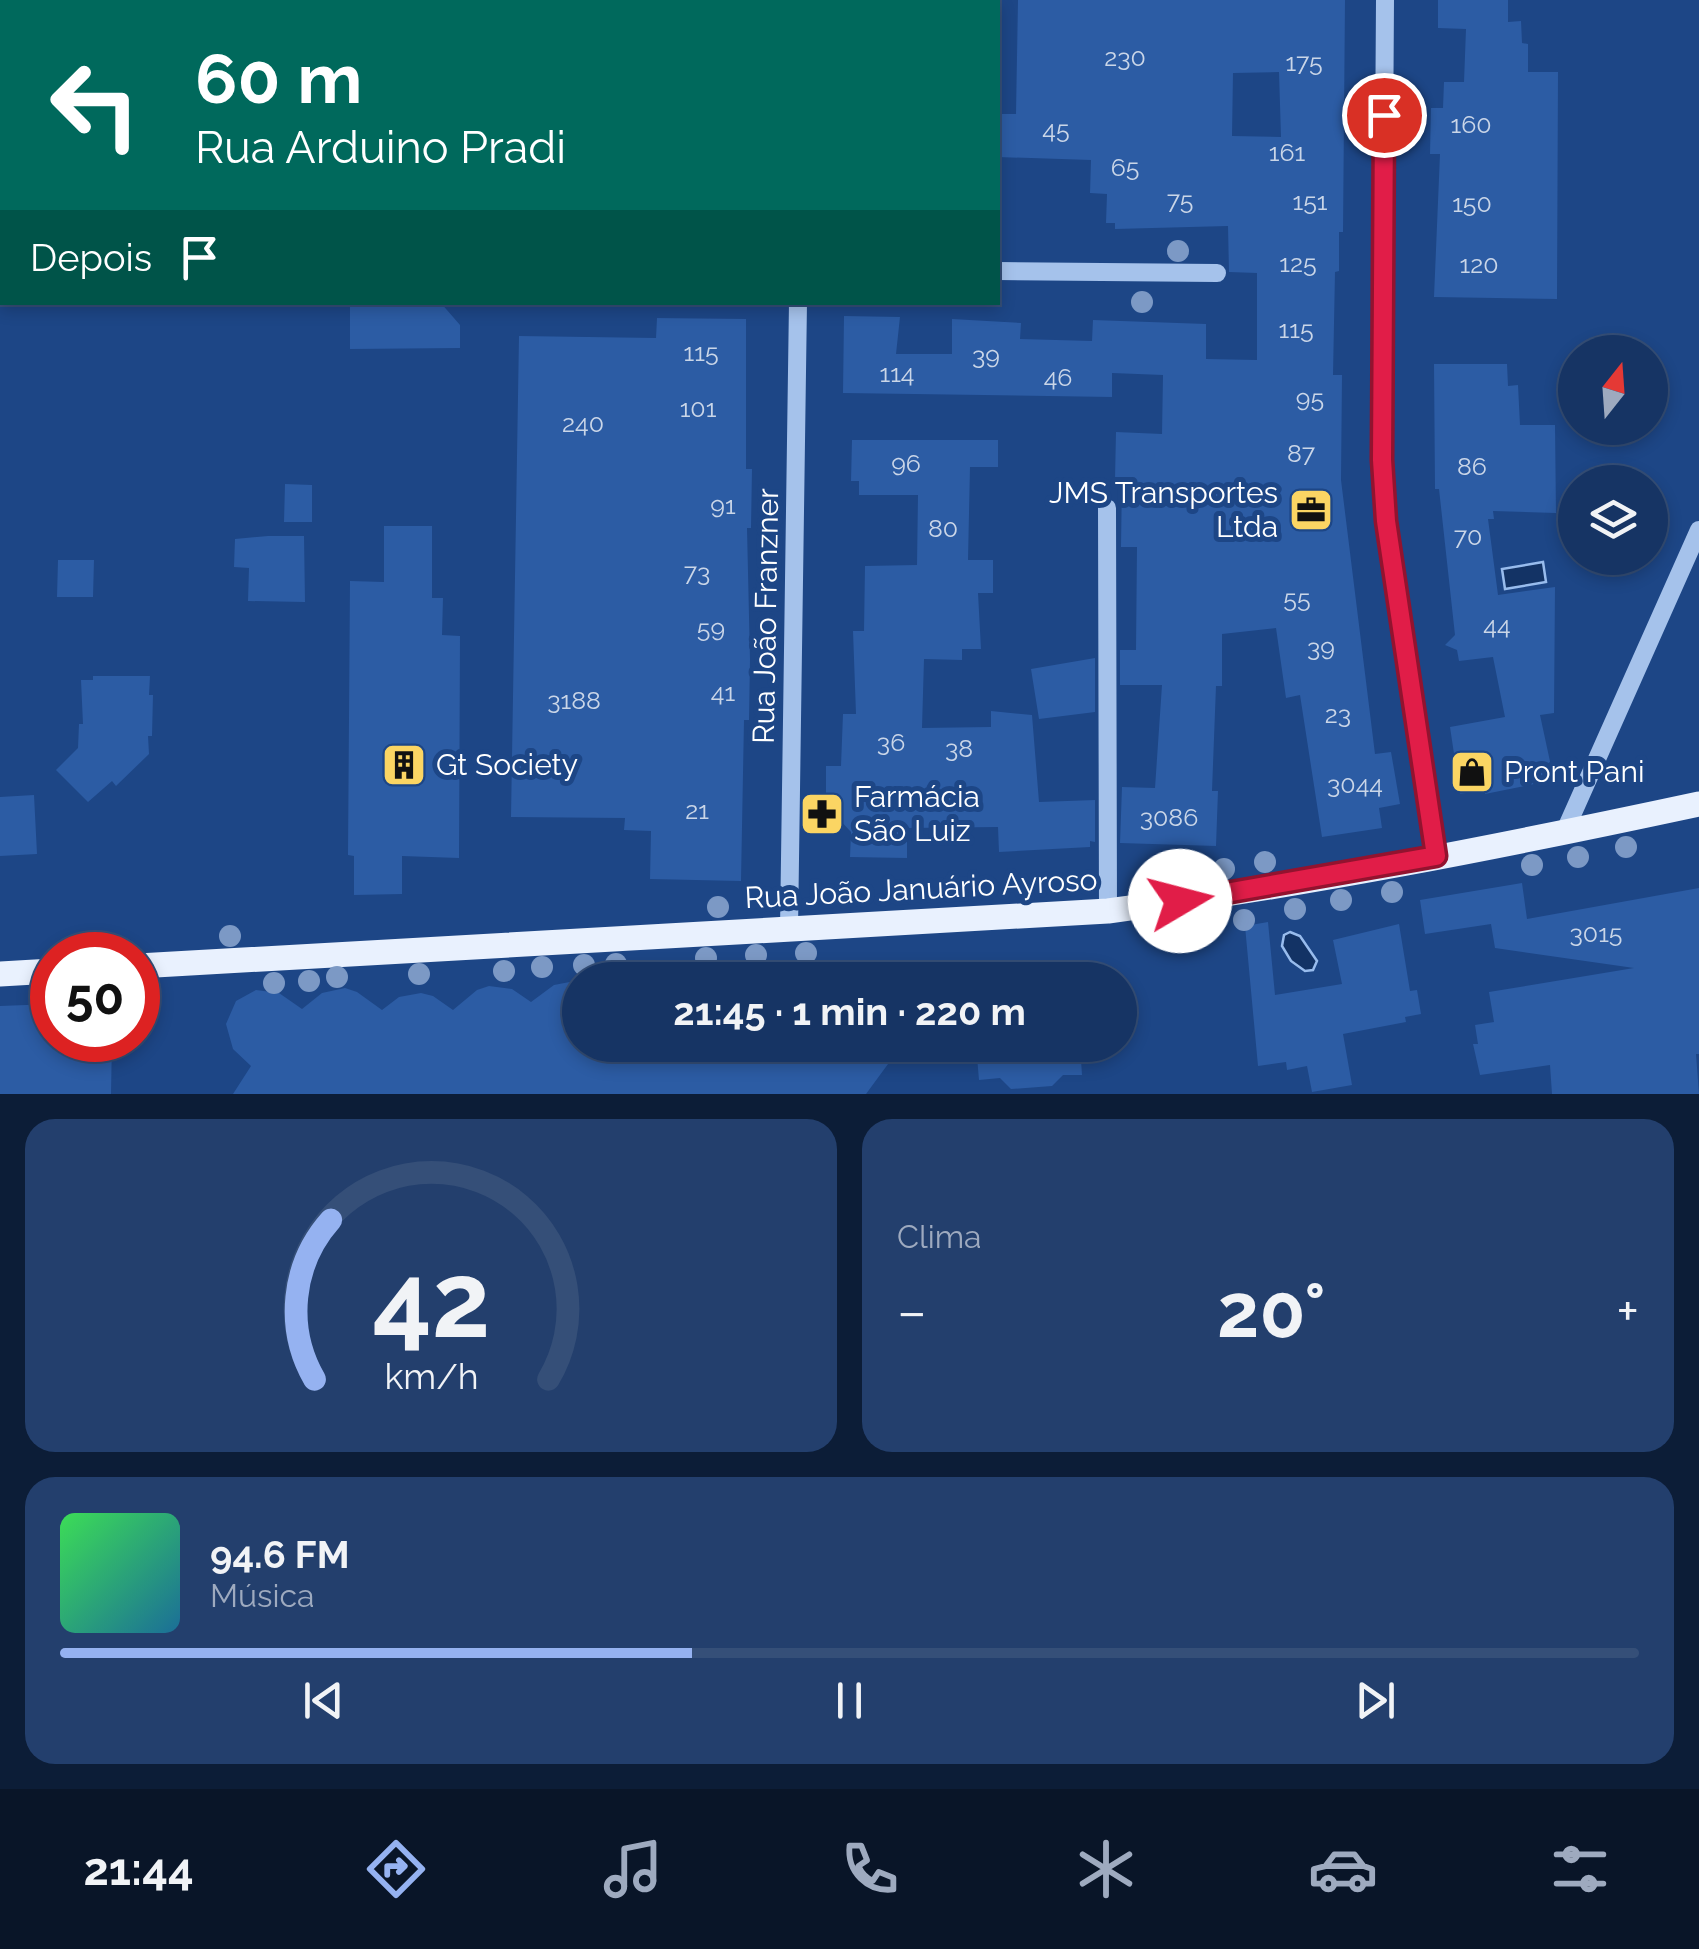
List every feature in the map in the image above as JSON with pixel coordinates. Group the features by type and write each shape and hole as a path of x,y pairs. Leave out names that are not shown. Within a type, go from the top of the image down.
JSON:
{"main road":[{"name":"Rua João Januário Ayroso","path":"160,965 1108,910 1217,896 1564,833 1699,804"},
{"path":"0,974 30,972"}],"street":[{"path":"1385,0 1382,460 1386,521 1436,856"},
{"path":"1000,272 1217,273"},
{"name":"Rua João Franzner","path":"790,929 798,305"},
{"path":"1106,508 1108,910"},
{"path":"1564,833 1699,530"}],"water":[{"path":"1543,562 1546,582 1505,589 1502,569"},
{"path":"1290,932 1300,936 1317,961 1313,970 1305,971 1291,961 1282,946 1284,935"}],"building":[{"path":"1018,0 1345,0 1343,232 1339,232 1339,271 1335,272 1333,375 1342,375 1341,480 1375,754 1391,752 1400,804 1379,808 1382,828 1322,837 1300,695 1286,698 1276,628 1222,634 1222,686 1216,686 1212,791 1218,791 1216,846 1120,843 1122,787 1155,788 1162,685 1120,685 1120,650 1136,650 1137,547 1121,547 1122,479 1115,479 1116,432 1162,434 1163,375 1112,373 1112,397 843,393 844,316 900,317 896,354 952,354 952,319 1021,323 1020,339 1092,341 1093,320 1206,324 1206,359 1257,360 1257,273 1229,272 1228,226 1115,229 1115,223 1106,223 1107,194 1090,193 1091,160 1000,157 1000,114 1016,114","holes":["1279,72 1281,137 1232,136 1233,73"]},
{"path":"1438,0 1508,0 1508,22 1521,21 1522,43 1528,44 1528,72 1558,72 1557,299 1434,297 1440,154 1430,154 1431,108 1443,108 1444,82 1464,82 1466,29 1438,28"},
{"path":"350,305 443,305 460,325 460,348 350,349"},
{"path":"657,318 746,319 746,469 752,469 751,528 747,528 749,720 744,720 741,881 650,879 651,831 624,830 625,818 511,817 519,336 656,338"},
{"path":"1434,364 1507,364 1508,386 1518,385 1520,425 1555,425 1556,513 1493,511 1494,519 1488,519 1498,595 1555,587 1554,713 1540,715 1554,780 1485,794 1485,790 1460,794 1450,727 1505,717 1493,657 1459,661 1457,650 1445,645 1455,635 1439,489 1435,489"},
{"path":"852,440 998,440 998,467 970,467 968,560 993,560 993,593 978,593 981,649 962,649 962,660 924,659 922,728 991,727 991,711 1032,715 1039,802 1095,800 1095,842 1090,841 1090,847 999,852 998,827 907,828 907,858 850,857 851,832 838,818 826,818 826,766 841,766 843,714 856,714 853,631 864,631 865,566 917,565 918,495 859,495 859,481 851,481"},
{"path":"285,484 312,485 312,522 284,522"},
{"name":"Gt Society","path":"384,526 432,526 432,598 443,598 442,635 460,636 459,858 402,856 402,894 354,895 354,856 348,855 350,581 384,582"},
{"path":"304,536 305,602 248,601 249,568 234,567 235,539"},
{"path":"58,560 94,560 93,597 57,597"},
{"path":"1095,658 1095,712 1039,719 1031,669"},
{"path":"93,676 150,676 152,736 148,736 149,754 116,786 112,781 88,802 56,770 78,748 79,724 83,724 81,680 93,680"},
{"path":"34,795 37,854 0,856 0,797"},
{"path":"1522,883 1527,919 1699,888 1699,1094 1552,1094 1550,1065 1480,1075 1473,1044 1478,1044 1475,1025 1494,1022 1489,992 1634,968 1495,948 1491,924 1425,934 1420,900"},
{"path":"1268,922 1275,995 1342,984 1333,940 1399,924 1410,991 1417,990 1421,1014 1405,1017 1406,1022 1343,1034 1352,1085 1312,1092 1307,1066 1287,1070 1286,1062 1258,1066 1245,926"},
{"path":"562,983 562,1062 890,1062 866,1094 233,1094 251,1066 233,1049 226,1024 236,1001 256,990 279,993 302,1009 322,993 345,988 382,1010 399,997 421,993 453,1010 477,990 489,986 512,989 531,1002"},
{"path":"30,1005 30,1062 112,1062 111,1094 0,1094 0,1006"},
{"path":"977,1062 1081,1062 1082,1075 1063,1075 1052,1086 1011,1089 1000,1078 979,1080"}],"place":[{"name":"JMS Transportes Ltda","path":"1311,510"},
{"name":"Gt Society","path":"404,765"},
{"name":"Pront Pani","path":"1472,772"},
{"name":"Farmácia São Luiz","path":"822,814"}],"route":[{"path":"1180,901 1436,856 1386,521 1382,460 1384,115"}]}
